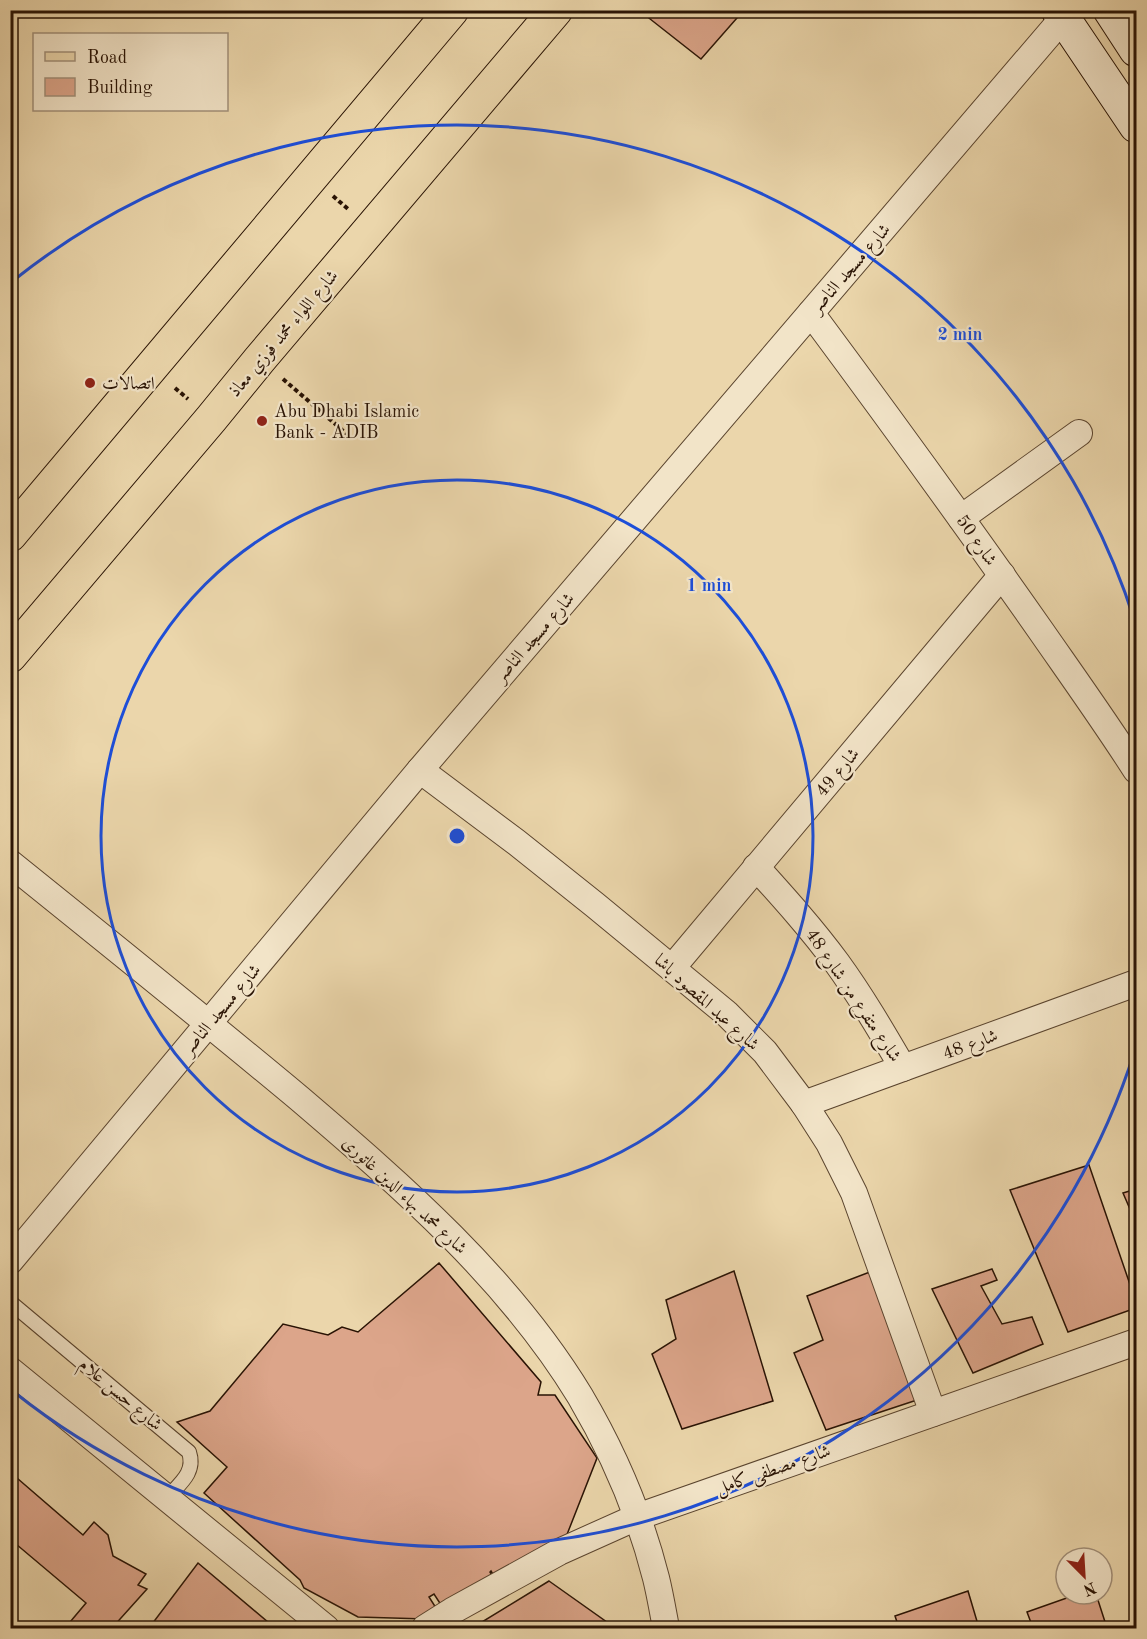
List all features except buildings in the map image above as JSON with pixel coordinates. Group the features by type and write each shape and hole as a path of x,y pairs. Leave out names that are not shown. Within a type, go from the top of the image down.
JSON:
{"main road":[{"path":"10,535 452,10"},
{"name":"شارع اللواء محمد فوزي معاذ","path":"10,656 556,10"},
{"path":"1110,10 1137,50"},
{"path":"1061,14 1137,126"}],"street":[{"name":"شارع مسجد الناصر","path":"10,1261 420,770 811,313 1061,14"},
{"name":"شارع 50","path":"811,313 1002,575 1137,770"},
{"path":"961,518 1079,433"},
{"name":"شارع 49","path":"672,968 1002,575"},
{"name":"شارع عبد المقصود باشا","path":"420,770 516,842 672,968 726,1013 765,1052 804,1104 829,1143 854,1193 933,1413"},
{"name":"شارع محمد بهاء الدين غاتورى","path":"10,862 209,1023 329,1124 407,1193 502,1290 544,1341 580,1397 611,1455 637,1517 655,1577 666,1629"},
{"name":"شارع متفرع من شارع 48","path":"756,867 798,913 837,963 872,1014 903,1068"},
{"name":"شارع 48","path":"804,1104 1137,983"},
{"name":"شارع مصطفى كامل","path":"424,1629 559,1552 637,1517 1137,1342"},
{"path":"10,1370 326,1629"}],"lane":[{"name":"شارع حسن علام","path":"10,1302 189,1452 192,1459 188,1473 167,1498"}],"path":[{"path":"311,178 372,228"},
{"path":"260,359 348,435"},
{"path":"151,368 211,419"}],"place":[{"name":"اتصالات","path":"90,383"},
{"name":"Abu Dhabi Islamic Bank - ADIB","path":"262,421"}]}
